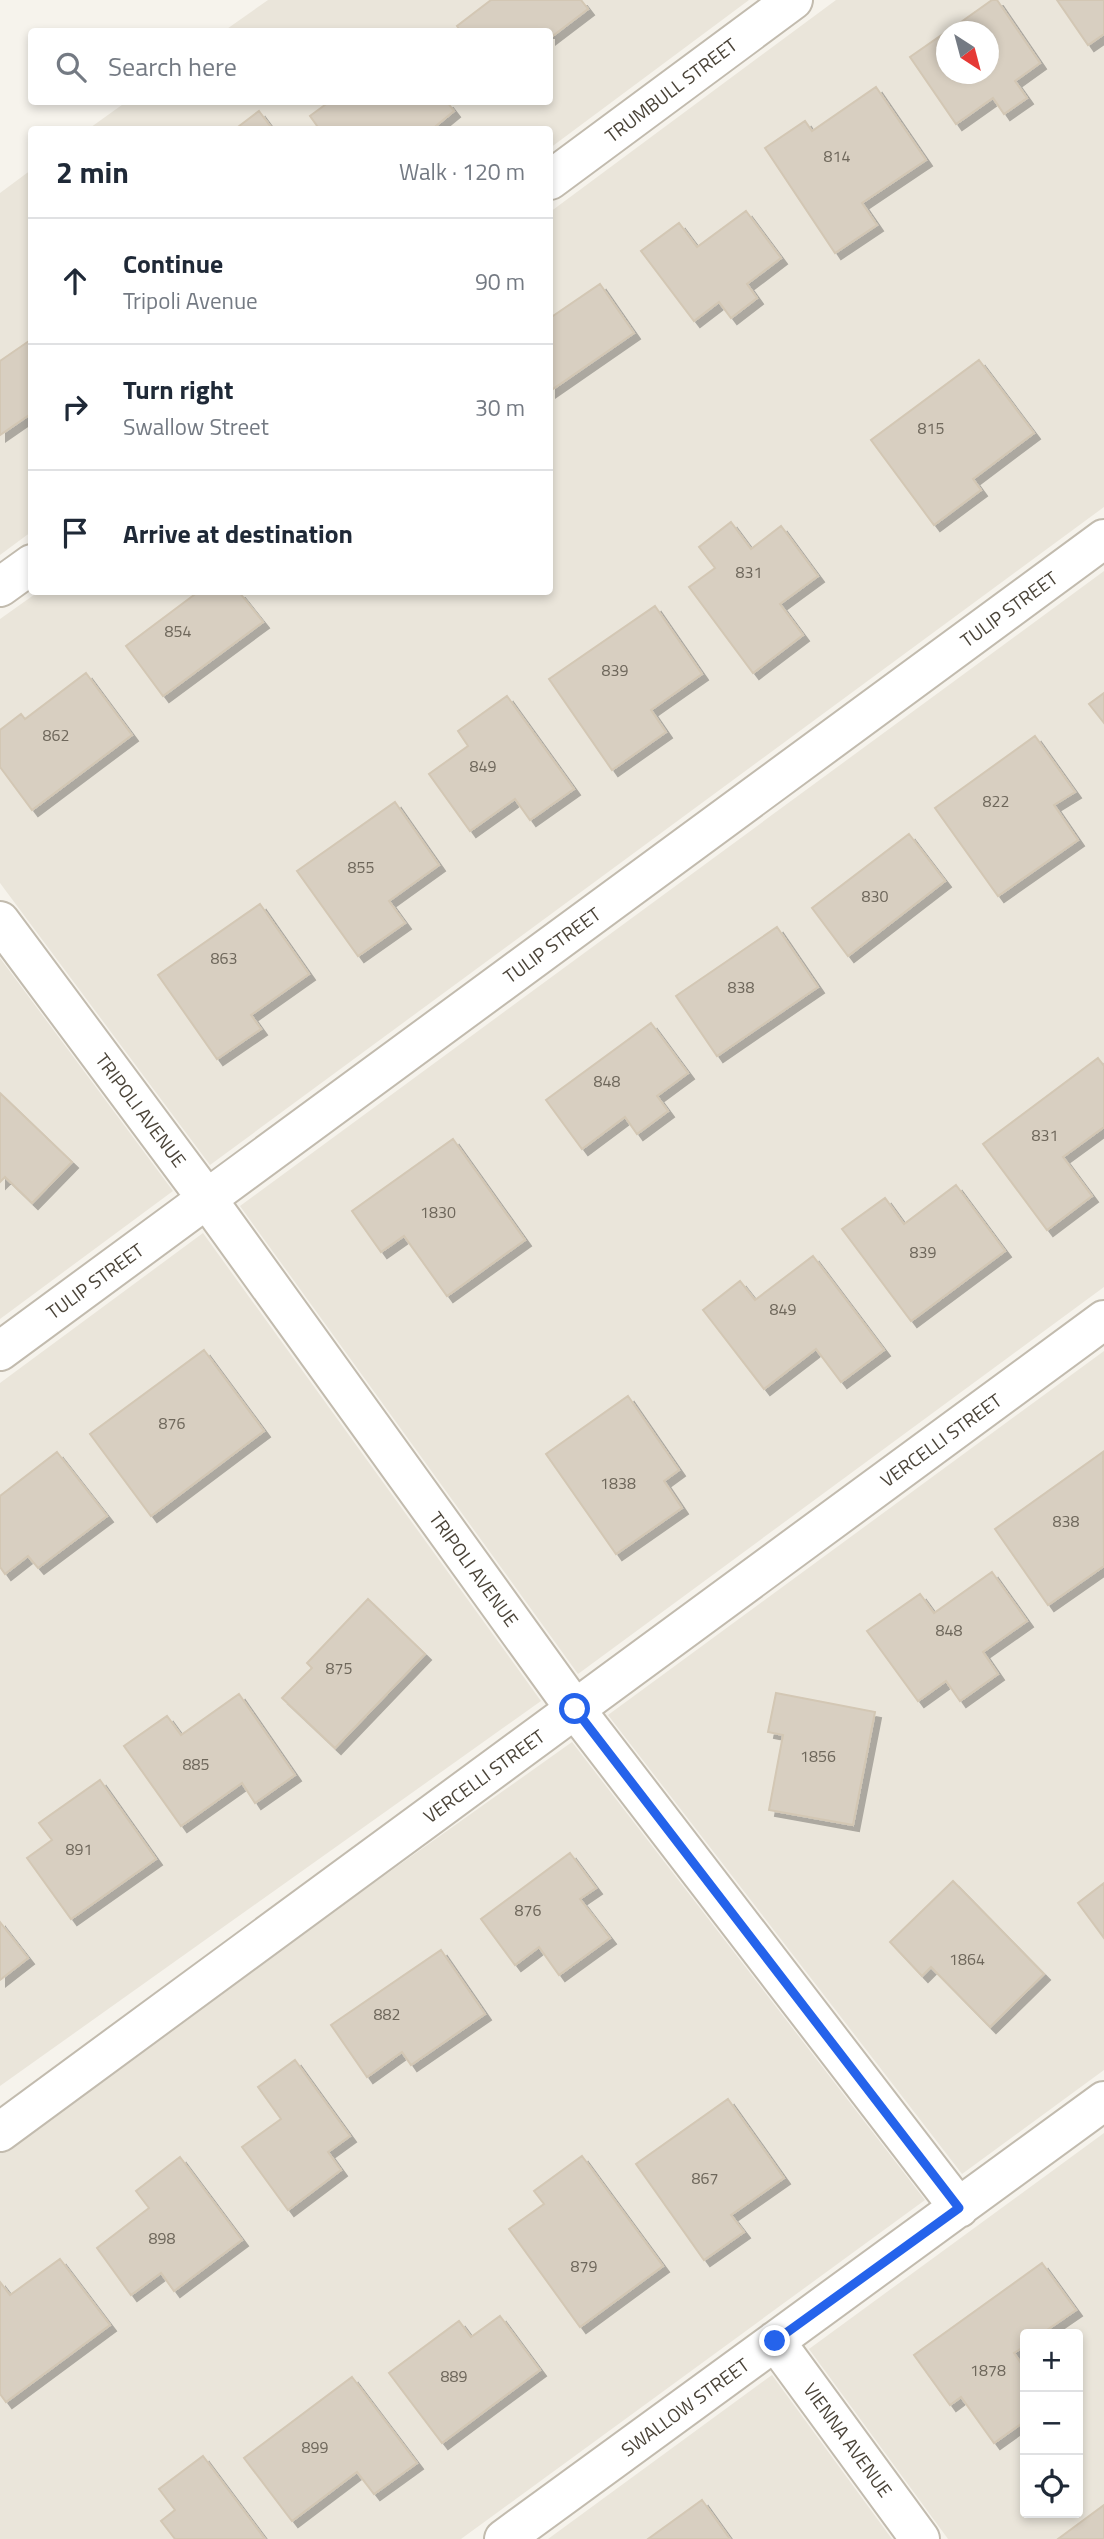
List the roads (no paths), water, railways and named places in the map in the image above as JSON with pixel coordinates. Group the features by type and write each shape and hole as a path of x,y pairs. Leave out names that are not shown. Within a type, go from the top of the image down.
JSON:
{"street":[{"name":"TRUMBULL STREET","path":"553,178 793,0"},
{"name":"TULIP STREET","path":"0,1352 1104,539"},
{"path":"0,587 28,567"},
{"name":"TRIPOLI AVENUE","path":"0,921 207,1199 575,1709 959,2208"},
{"name":"VERCELLI STREET","path":"0,2132 1104,1320"},
{"name":"SWALLOW STREET","path":"504,2539 1104,2101"},
{"name":"VIENNA AVENUE","path":"775,2341 920,2539"}]}
